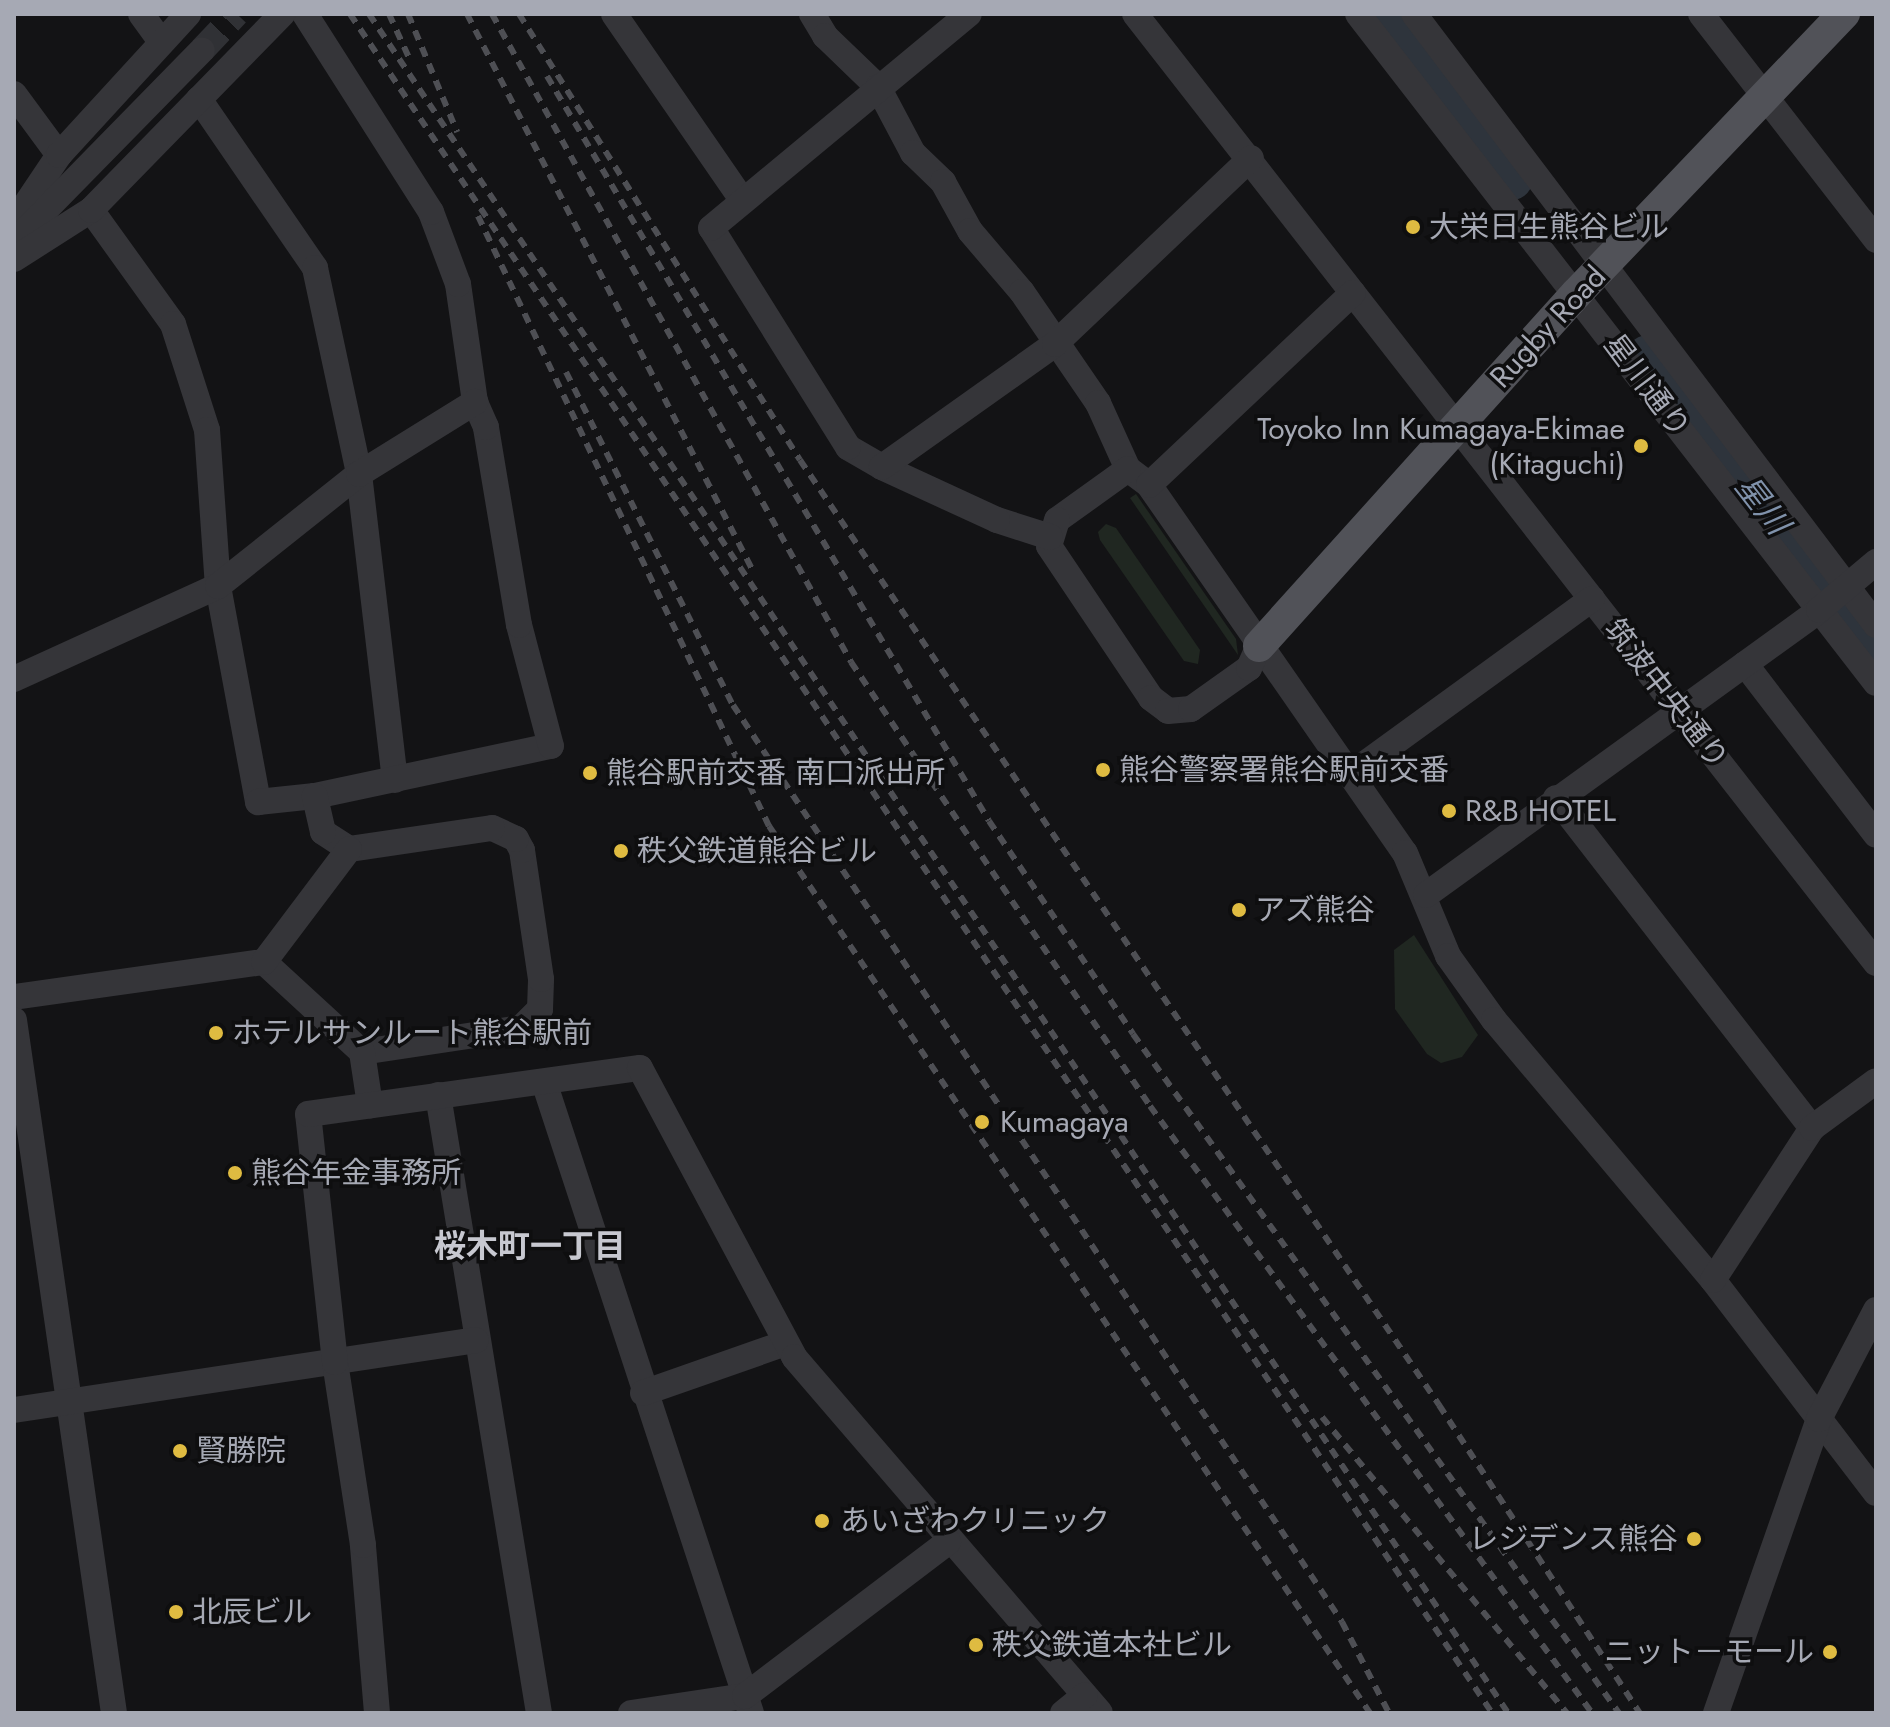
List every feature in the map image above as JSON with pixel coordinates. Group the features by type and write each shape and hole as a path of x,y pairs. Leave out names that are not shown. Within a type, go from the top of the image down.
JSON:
{"main road":[{"name":"Rugby Road","path":"1259,646 1576,294 1844,14"}],"street":[{"path":"141,14 161,42"},
{"path":"14,222 59,155 188,14"},
{"path":"14,259 91,210 282,14"},
{"path":"91,210 173,324 207,430 218,586 258,802 315,796 551,746 519,625 486,427 475,402 458,284 431,212 305,14"},
{"path":"614,14 743,201"},
{"path":"812,14 825,36 878,87 913,153 951,193 970,231 1022,292 1098,403 1128,469 1149,485 1405,853 1426,895 1448,956 1509,1041 1713,1280 1876,1493"},
{"path":"969,14 711,228 848,447 882,467 997,520 1050,537"},
{"name":"筑波中央通り","path":"1135,14 1251,158 1876,963"},
{"name":"星川通り","path":"1358,14 1876,683"},
{"name":"星川通り","path":"1414,14 1876,625"},
{"path":"1701,14 1876,240"},
{"path":"14,242 202,50"},
{"path":"14,94 59,155"},
{"path":"199,99 315,268 359,474 395,780"},
{"path":"882,467 1055,344 1251,158"},
{"path":"1149,485 1353,293"},
{"path":"14,679 218,586 359,474 475,402"},
{"path":"1128,469 1064,514 1050,537 1051,555 1158,706 1176,712 1191,709 1249,668 1259,646"},
{"path":"1426,895 1819,610 1876,562"},
{"path":"1351,774 1592,599"},
{"path":"1745,664 1876,835"},
{"path":"315,796 323,832 349,849 492,828 505,831 522,850 543,997 533,1020 521,1028 362,1052"},
{"path":"1556,798 1812,1128"},
{"path":"14,997 264,962 349,849"},
{"path":"264,962 362,1052 370,1105"},
{"path":"14,1020 114,1713"},
{"path":"377,1713 363,1545 335,1362 308,1114 640,1068 786,1343 948,1542 1092,1704 1063,1713"},
{"path":"1713,1280 1812,1128 1876,1081"},
{"path":"544,1082 643,1393 748,1705"},
{"path":"438,1095 539,1713"},
{"path":"1716,1713 1819,1419 1876,1310"},
{"path":"14,1410 476,1340"},
{"path":"643,1393 786,1343"},
{"path":"631,1713 748,1705 948,1542"}],"shaded area":[{"path":"1136,494 1236,639 1238,655 1130,498"},
{"path":"1106,524 1116,528 1200,650 1198,664 1184,661 1100,540 1098,532"},
{"path":"1414,935 1478,1035 1462,1057 1441,1063 1427,1054 1395,1009 1394,950"}],"waterway":[{"name":"星川","path":"1385,14 1511,178"},
{"name":"星川","path":"1648,357 1876,653"}],"tunnel":[{"path":"202,50 236,14"}],"railway":[{"path":"350,14 1492,1713"},
{"path":"369,14 1508,1713"},
{"path":"389,14 411,62"},
{"path":"408,14 457,132"},
{"path":"467,14 752,569"},
{"path":"492,14 851,662 1150,1106 1592,1713"},
{"path":"519,14 800,460 1439,1405 1640,1713"},
{"path":"547,76 989,821 1133,1034 1619,1713"},
{"path":"478,216 769,826 1370,1713"},
{"path":"566,372 733,705 1342,1622 1389,1713"},
{"path":"1322,1417 1567,1713"}],"place":[{"name":"大栄日生熊谷ビル","path":"1413,227"},
{"name":"Toyoko Inn Kumagaya-Ekimae (Kitaguchi)","path":"1641,446"},
{"name":"熊谷警察署熊谷駅前交番","path":"1103,770"},
{"name":"熊谷駅前交番 南口派出所","path":"590,773"},
{"name":"R&B HOTEL","path":"1449,811"},
{"name":"秩父鉄道熊谷ビル","path":"621,851"},
{"name":"アズ熊谷","path":"1239,910"},
{"name":"ホテルサンルート熊谷駅前","path":"216,1033"},
{"name":"Kumagaya","path":"982,1122"},
{"name":"熊谷年金事務所","path":"235,1173"},
{"name":"賢勝院","path":"180,1451"},
{"name":"あいざわクリニック","path":"822,1521"},
{"name":"レジデンス熊谷","path":"1694,1539"},
{"name":"北辰ビル","path":"176,1612"},
{"name":"秩父鉄道本社ビル","path":"976,1645"},
{"name":"ニット－モール","path":"1830,1652"}],"district":[{"name":"桜木町一丁目","path":"530,1246"}]}
